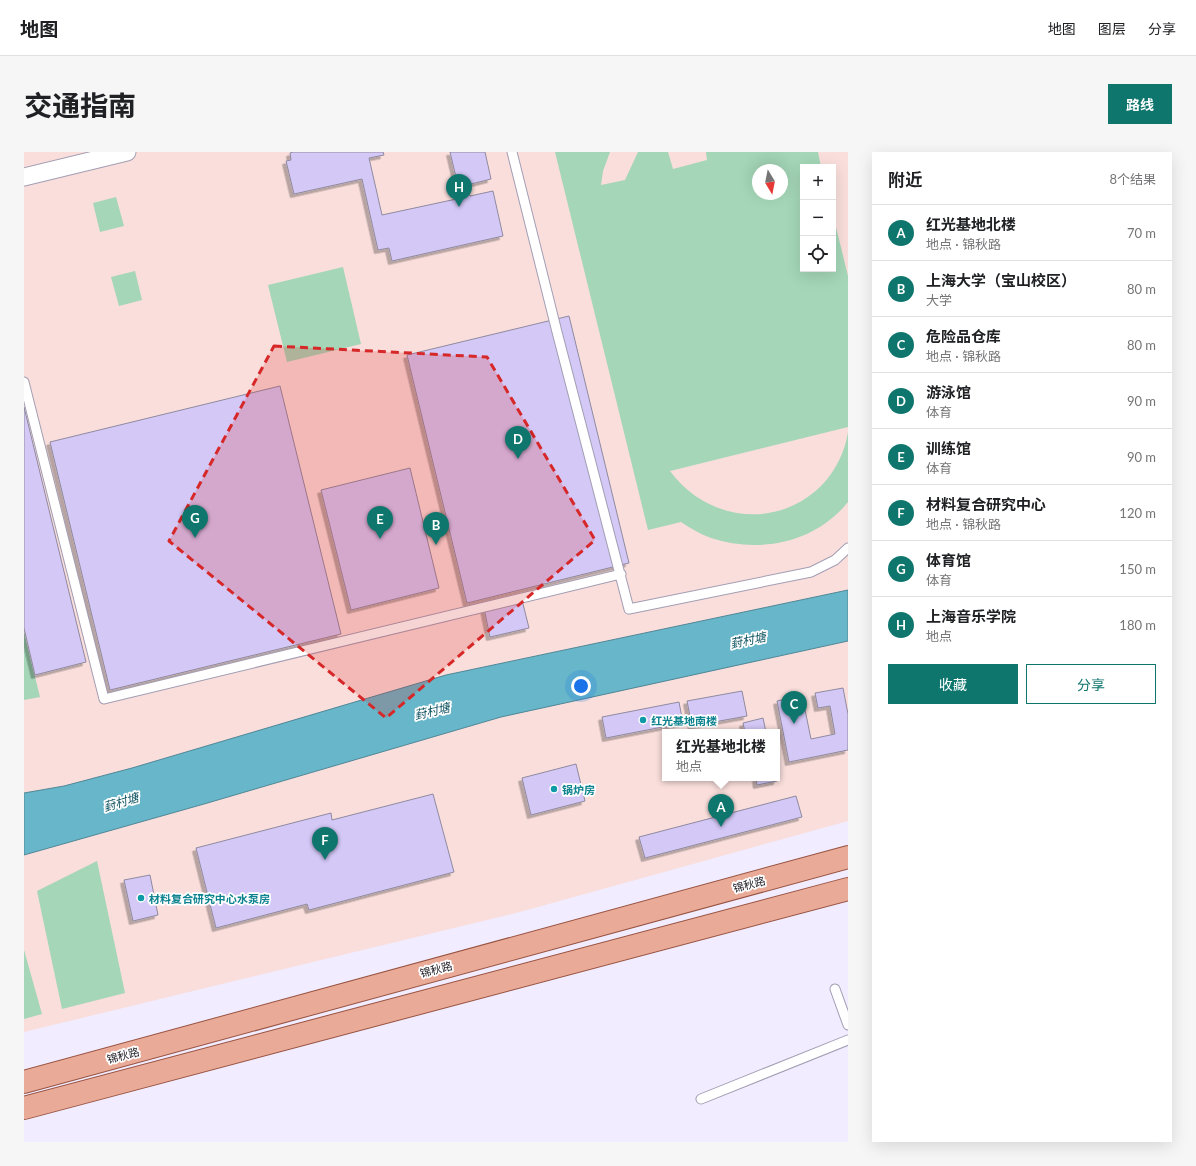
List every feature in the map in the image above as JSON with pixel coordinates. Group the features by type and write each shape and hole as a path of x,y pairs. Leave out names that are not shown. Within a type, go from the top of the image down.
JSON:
{"main road":[{"name":"锦秋路","path":"24,1082 848,857"},
{"path":"24,1108 848,888"}],"street":[{"path":"24,177 127,152"}],"lane":[{"path":"512,152 557,332 630,609 811,572 835,560 848,548"},
{"path":"24,382 104,699 621,574"},
{"path":"835,989 848,1025"},
{"path":"701,1099 848,1040"}],"highlighted area":[{"path":"274,346 487,357 595,540 386,718 169,541"}],"shaded area":[{"path":"24,152 848,152 848,821 520,912 24,1032"}],"green space":[{"path":"555,152 610,152 603,171 601,185 625,180 638,152 668,152 673,169 707,160 706,152 818,152 820,164 800,164 800,272 836,272 836,227 848,276 848,427 670,471 685,488 703,501 722,509 742,514 763,514 784,509 803,500 821,486 839,461 848,432 848,502 835,516 803,536 767,544 748,545 729,543 703,535 681,522 648,530"},
{"path":"116,197 124,226 100,232 93,203"},
{"path":"343,267 361,344 287,362 268,285"},
{"path":"135,271 142,300 119,306 111,277"},
{"path":"24,632 40,697 24,700"},
{"path":"97,861 125,993 62,1009 37,891"},
{"path":"24,950 42,1014 24,1019"}],"water":[{"name":"葑村塘","path":"848,590 848,641 501,717 24,855 24,793 64,786 132,768 446,675"}],"building":[{"path":"383,152 384,155 369,158 382,215 461,198 450,152 485,152 491,179 467,185 470,196 493,191 503,236 392,261 389,248 378,250 362,179 294,194 286,161 291,160 290,153"},
{"path":"569,316 629,563 467,603 407,355"},
{"path":"280,386 341,634 110,690 50,442"},
{"path":"24,407 86,662 35,675 24,628"},
{"path":"410,468 439,588 351,610 321,490"},
{"path":"522,600 529,628 490,637 484,608"},
{"path":"843,688 848,714 848,750 789,762 777,701 802,695 811,739 835,734 830,706 818,708 815,693"},
{"path":"742,691 747,716 692,726 687,701"},
{"name":"红光基地南楼","path":"679,702 683,723 606,738 602,717"},
{"path":"763,718 765,729 744,729 743,723"},
{"name":"锅炉房","path":"576,764 585,801 531,815 522,778"},
{"path":"756,781 777,781 757,785"},
{"path":"433,794 454,872 309,910 307,904 216,928 196,848 331,813 332,820"},
{"path":"796,796 802,817 645,858 639,837"},
{"name":"材料复合研究中心水泵房","path":"150,875 158,915 133,921 124,880"}],"place":[{"name":"上海音乐学院","path":"459,207"},
{"name":"游泳馆","path":"518,459"},
{"name":"体育馆","path":"195,538"},
{"name":"训练馆","path":"380,539"},
{"name":"上海大学（宝山校区）","path":"436,545"},
{"name":"红光基地南楼","path":"643,720"},
{"name":"危险品仓库","path":"794,724"},
{"name":"锅炉房","path":"554,789"},
{"name":"红光基地北楼","path":"721,827"},
{"name":"材料复合研究中心","path":"325,860"},
{"name":"材料复合研究中心水泵房","path":"141,898"}]}
